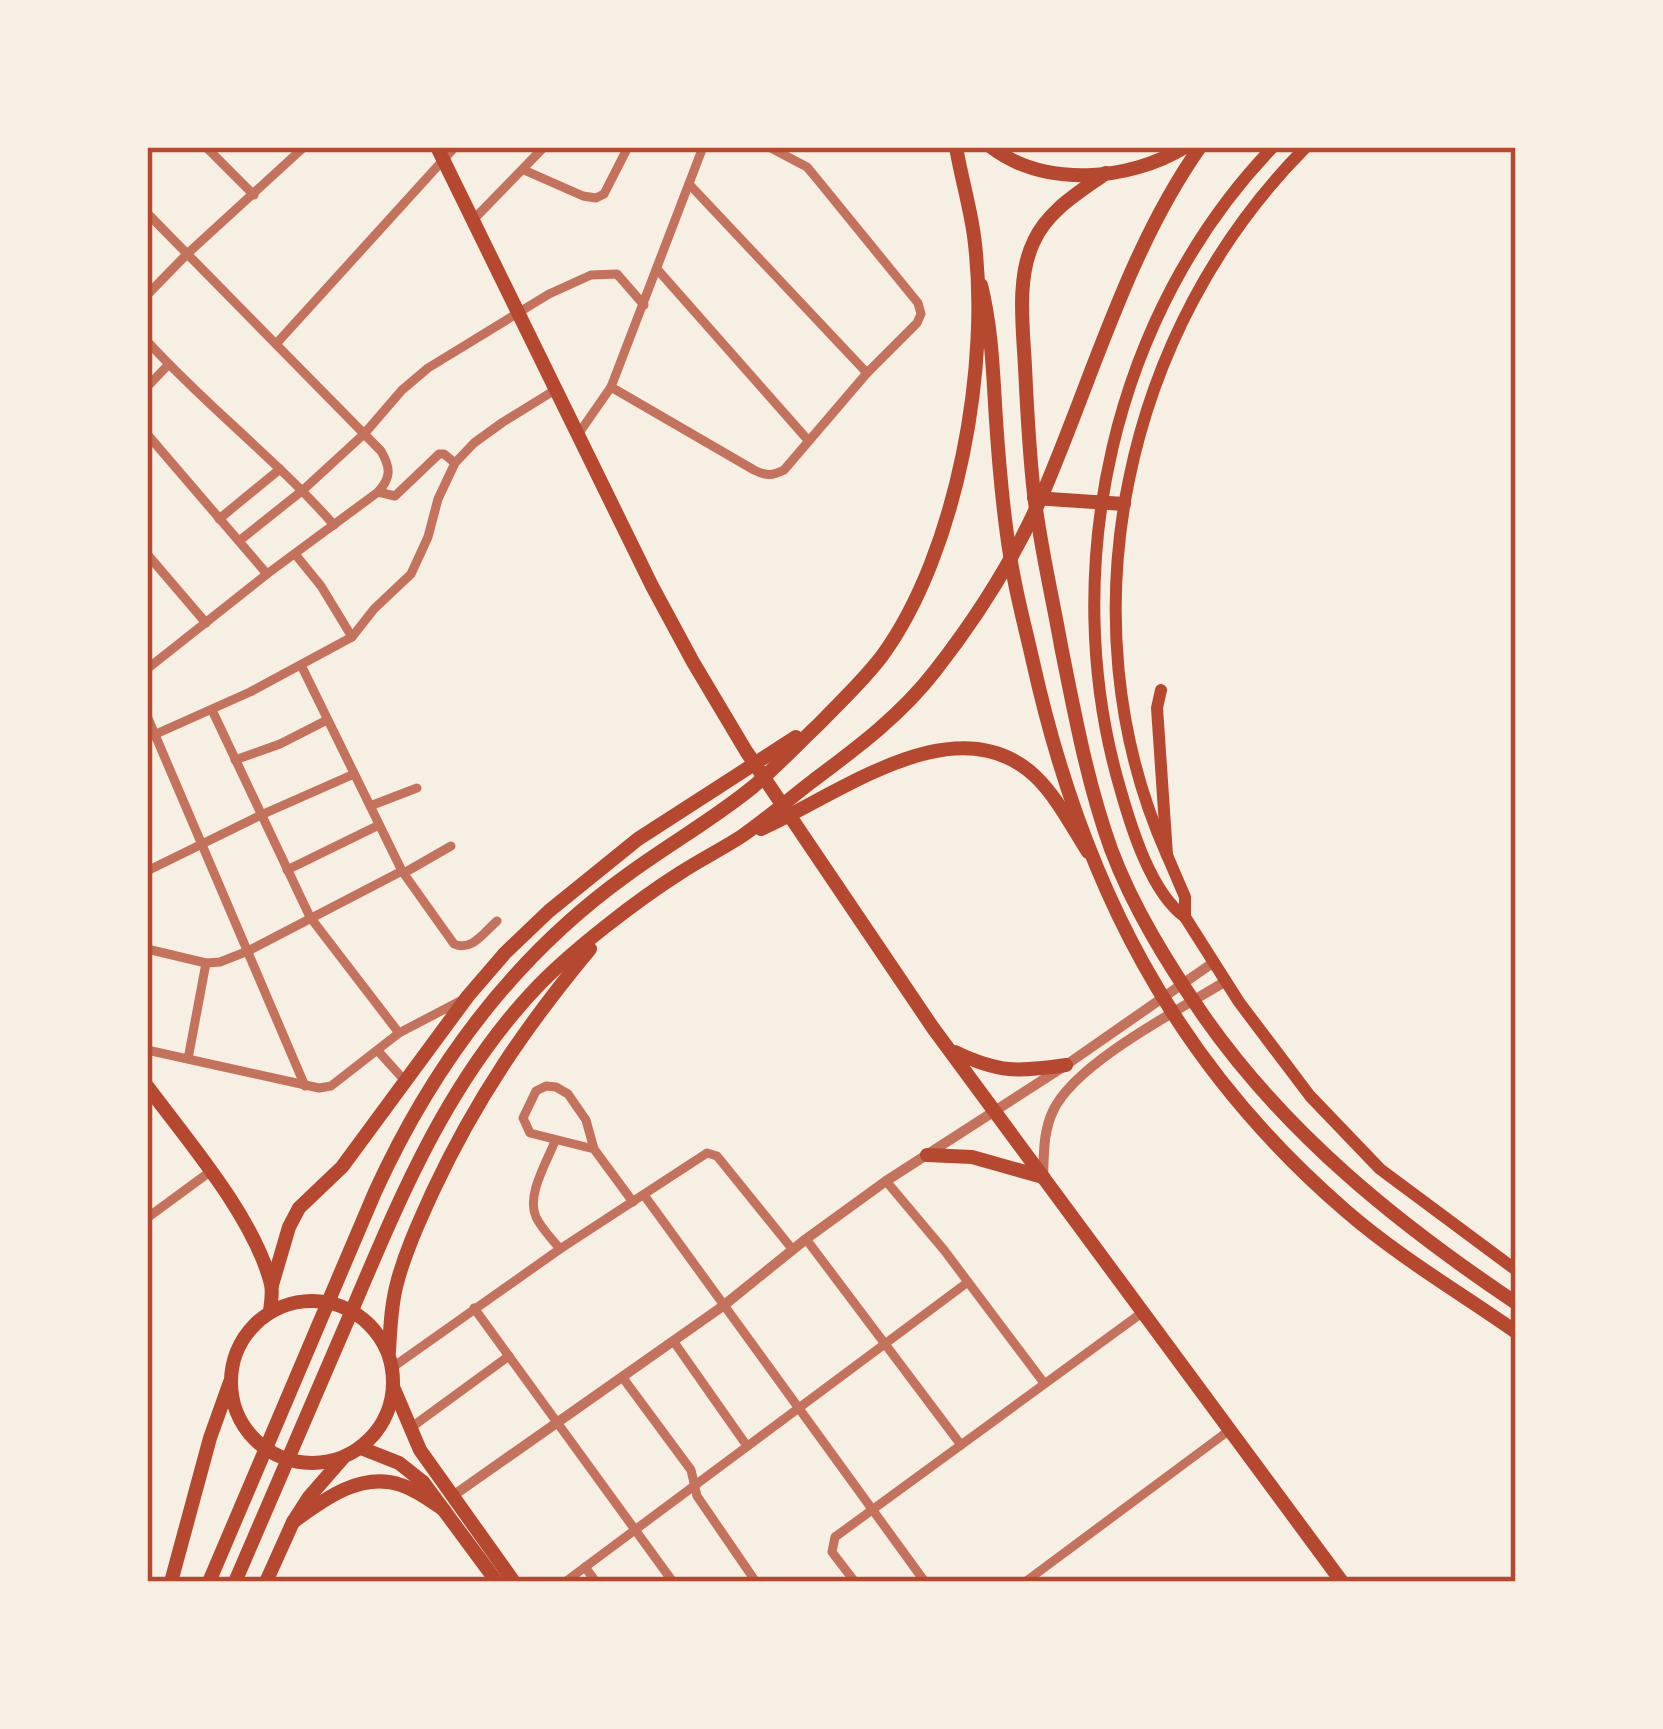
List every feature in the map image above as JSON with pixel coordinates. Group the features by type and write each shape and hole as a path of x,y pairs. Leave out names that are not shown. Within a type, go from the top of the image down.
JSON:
{"main road":[{"path":"209,1582 374,1192 443,1066 533,955 626,875 751,788 856,688 884,653 920,589 942,536 960,470 975,368 975,238 956,147"},
{"path":"992,147 1018,164 1046,172 1139,168 1185,147"},
{"path":"235,1582 406,1184 440,1119 492,1039 538,986 609,926 675,876 745,834 884,727 931,677 981,609 1024,535 1141,250 1160,209 1200,147"},
{"path":"1273,147 1200,240 1175,283 1130,386 1101,502 1095,567 1099,688 1113,766 1125,807 1164,897 1185,917 1277,1056 1380,1169 1516,1270"},
{"path":"1185,917 1185,897 1140,779 1121,694 1116,596 1124,504 1150,397 1190,303 1249,211 1306,147"},
{"path":"440,154 652,586 746,751 950,1050 1342,1582"},
{"path":"1106,172 1049,218 1034,241 1026,266 1024,343 1034,498 1088,778 1123,880 1196,1004 1290,1122 1420,1237 1516,1303"},
{"path":"976,268 989,325 1014,576 1056,760 1088,852 1124,930 1170,1011 1235,1098 1312,1181 1407,1259 1516,1332"},
{"path":"1034,498 1124,504"},
{"path":"1161,690 1157,708 1167,855"},
{"path":"270,1311 272,1285 299,1208 342,1167 505,953 638,839 820,722"},
{"path":"745,834 916,756 973,747 997,752 1036,776 1088,852"},
{"path":"514,1582 409,1429 394,1390 391,1316 401,1269 461,1132 524,1031 609,926"},
{"path":"950,1050 1002,1070 1066,1065"},
{"path":"147,1086 246,1226 272,1285"},
{"path":"927,1155 972,1157 1042,1177"},
{"path":"171,1582 234,1357 254,1323 296,1301 325,1301 352,1310 374,1328 391,1360"},
{"path":"230,1382 236,1414 254,1440 281,1458 312,1464 344,1458"},
{"path":"266,1582 309,1496 344,1458 377,1432 389,1412 394,1390"},
{"path":"361,1448 412,1471 497,1582"},
{"path":"293,1522 340,1492 368,1482 402,1485 444,1510"}],"street":[{"path":"206,147 254,195"},
{"path":"147,295 304,147"},
{"path":"276,344 440,154 455,147"},
{"path":"472,220 544,147"},
{"path":"524,170 596,198 604,194 628,147"},
{"path":"579,433 611,387 703,147"},
{"path":"611,387 765,475 775,475 917,323 918,303 806,167 769,147"},
{"path":"689,184 867,373"},
{"path":"147,213 381,451 390,472 378,492 147,669"},
{"path":"658,269 808,440"},
{"path":"239,541 303,490 428,368 549,293 591,275 616,274 644,305"},
{"path":"147,341 334,525"},
{"path":"147,387 168,364"},
{"path":"152,735 212,710 352,637 411,574 455,464 474,443 555,391"},
{"path":"147,434 267,574"},
{"path":"378,492 395,496 439,454 455,464"},
{"path":"218,519 280,469"},
{"path":"147,554 206,623"},
{"path":"296,554 352,637"},
{"path":"301,665 403,872 454,944 469,946 497,921"},
{"path":"212,710 310,916 399,1033"},
{"path":"147,716 305,1086"},
{"path":"235,760 327,720"},
{"path":"147,871 354,774"},
{"path":"370,806 417,788"},
{"path":"287,871 379,825"},
{"path":"147,949 220,962 452,846"},
{"path":"454,1495 674,1342 886,1181 1214,962"},
{"path":"188,1059 206,963"},
{"path":"1042,1177 1051,1115 1071,1084 1226,981"},
{"path":"147,1050 305,1086 331,1086 399,1033 468,996"},
{"path":"378,1051 406,1082"},
{"path":"594,1149 530,1133 524,1118 536,1091 546,1086 568,1094 586,1120 594,1149 633,1202"},
{"path":"555,1141 534,1206 536,1217 560,1249"},
{"path":"391,1360 712,1153 793,1250"},
{"path":"147,1218 211,1171"},
{"path":"886,1181 1044,1383"},
{"path":"644,1195 926,1582"},
{"path":"806,1239 961,1445"},
{"path":"565,1582 968,1282"},
{"path":"474,1308 673,1582"},
{"path":"855,1582 832,1552 835,1537 1143,1312"},
{"path":"674,1342 747,1446"},
{"path":"409,1429 509,1356"},
{"path":"623,1378 691,1470 703,1504 756,1582"},
{"path":"1025,1582 1231,1429"},
{"path":"585,1567 596,1582"}]}
